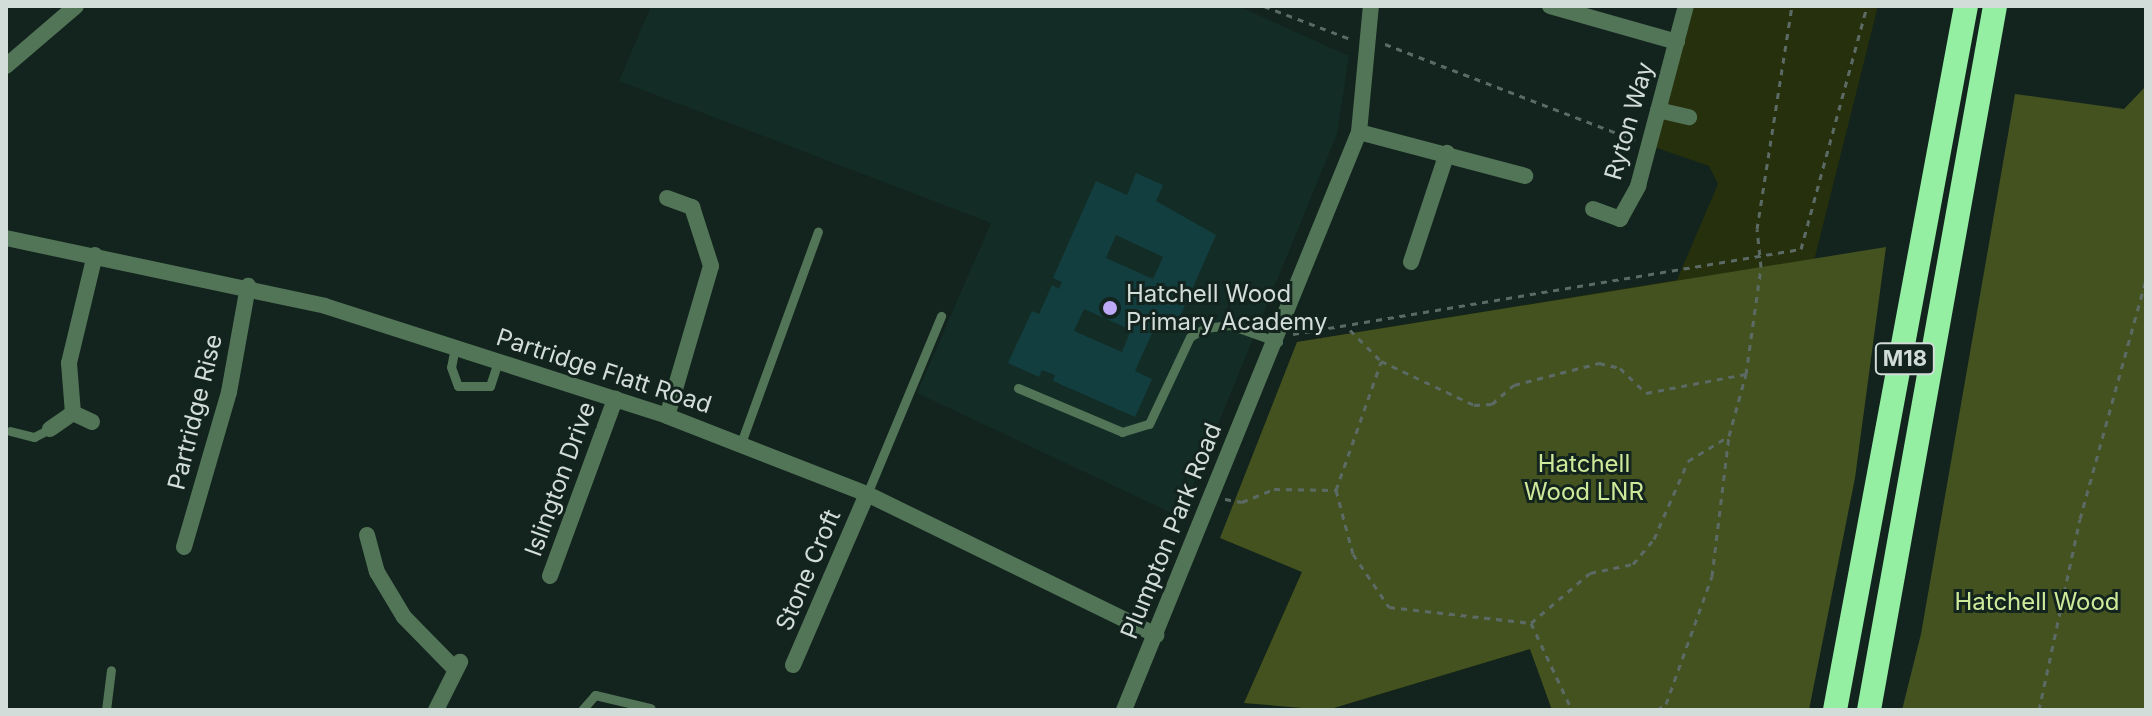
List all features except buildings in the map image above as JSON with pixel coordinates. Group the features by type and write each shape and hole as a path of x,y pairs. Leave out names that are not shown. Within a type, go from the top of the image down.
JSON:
{"highway":[{"name":"M18","path":"1835,710 1966,6"},
{"name":"M18","path":"1869,710 1995,6"}],"street":[{"name":"Plumpton Park Road","path":"1124,710 1156,635 1206,494 1279,338 1359,132 1373,44 1371,6"},
{"path":"1550,6 1677,42"},
{"name":"Ryton Way","path":"1593,209 1620,219 1649,146 1686,6"},
{"path":"6,66 68,8"},
{"path":"1658,110 1689,117"},
{"path":"1359,132 1525,176"},
{"path":"1411,262 1447,153"},
{"path":"667,198 692,207 711,266 667,416"},
{"name":"Partridge Flatt Road","path":"6,238 248,286 455,347 667,416 867,494 1156,635"},
{"path":"73,413 69,363 95,255"},
{"name":"Partridge Rise","path":"184,547 229,392 248,286"},
{"name":"Islington Drive","path":"550,576 615,399"},
{"path":"73,413 92,422"},
{"path":"50,429 73,413"},
{"name":"Stone Croft","path":"793,665 867,494"},
{"path":"367,535 377,572 404,617 458,664 436,710"}],"lane":[{"path":"741,443 818,232"},
{"path":"867,494 941,316"},
{"path":"1018,388 1122,432 1149,424 1190,337 1205,328 1220,323 1279,338"},
{"path":"455,347 451,367 458,386 490,386 498,361"},
{"path":"10,431 34,437 50,429"},
{"path":"106,710 111,670"},
{"path":"582,710 595,695 650,708"}],"path":[{"path":"1264,6 1323,34 1392,45 1649,146"},
{"path":"1657,710 1666,704 1712,576 1729,436 1746,374 1762,259 1757,229 1792,6"},
{"path":"1279,338 1350,330 1762,259 1801,249 1811,233 1867,6"},
{"path":"2039,710 2080,519 2146,279"},
{"path":"1350,330 1381,361 1474,405 1492,404 1514,385 1599,363 1620,368 1646,393 1746,374"},
{"path":"1381,361 1336,490 1353,554 1389,607 1531,623 1590,573 1633,564 1654,539 1688,461 1729,436"},
{"path":"1206,494 1242,502 1274,489 1336,490"},
{"path":"1531,623 1572,710"}],"shaded area":[{"name":"Hatchell Wood Primary Academy","path":"651,6 1238,6 1349,56 1337,134 1180,517 917,393 991,223 619,81"}],"green space":[{"name":"Hatchell Wood LNR","path":"1686,6 1878,6 1815,257 1552,710 1530,649 1327,710 1244,703 1302,572 1221,538 1297,342 1677,280 1718,184 1709,166 1654,147"},
{"name":"Hatchell Wood","path":"2146,86 2146,710 1902,710 1921,634 2015,94 2124,109"},
{"name":"Hatchell Wood LNR","path":"1886,247 1855,478 1809,710 1552,710 1530,649 1327,710 1244,703 1302,572 1220,538 1297,342"}],"place":[{"name":"Hatchell Wood Primary Academy","path":"1110,308"}]}
